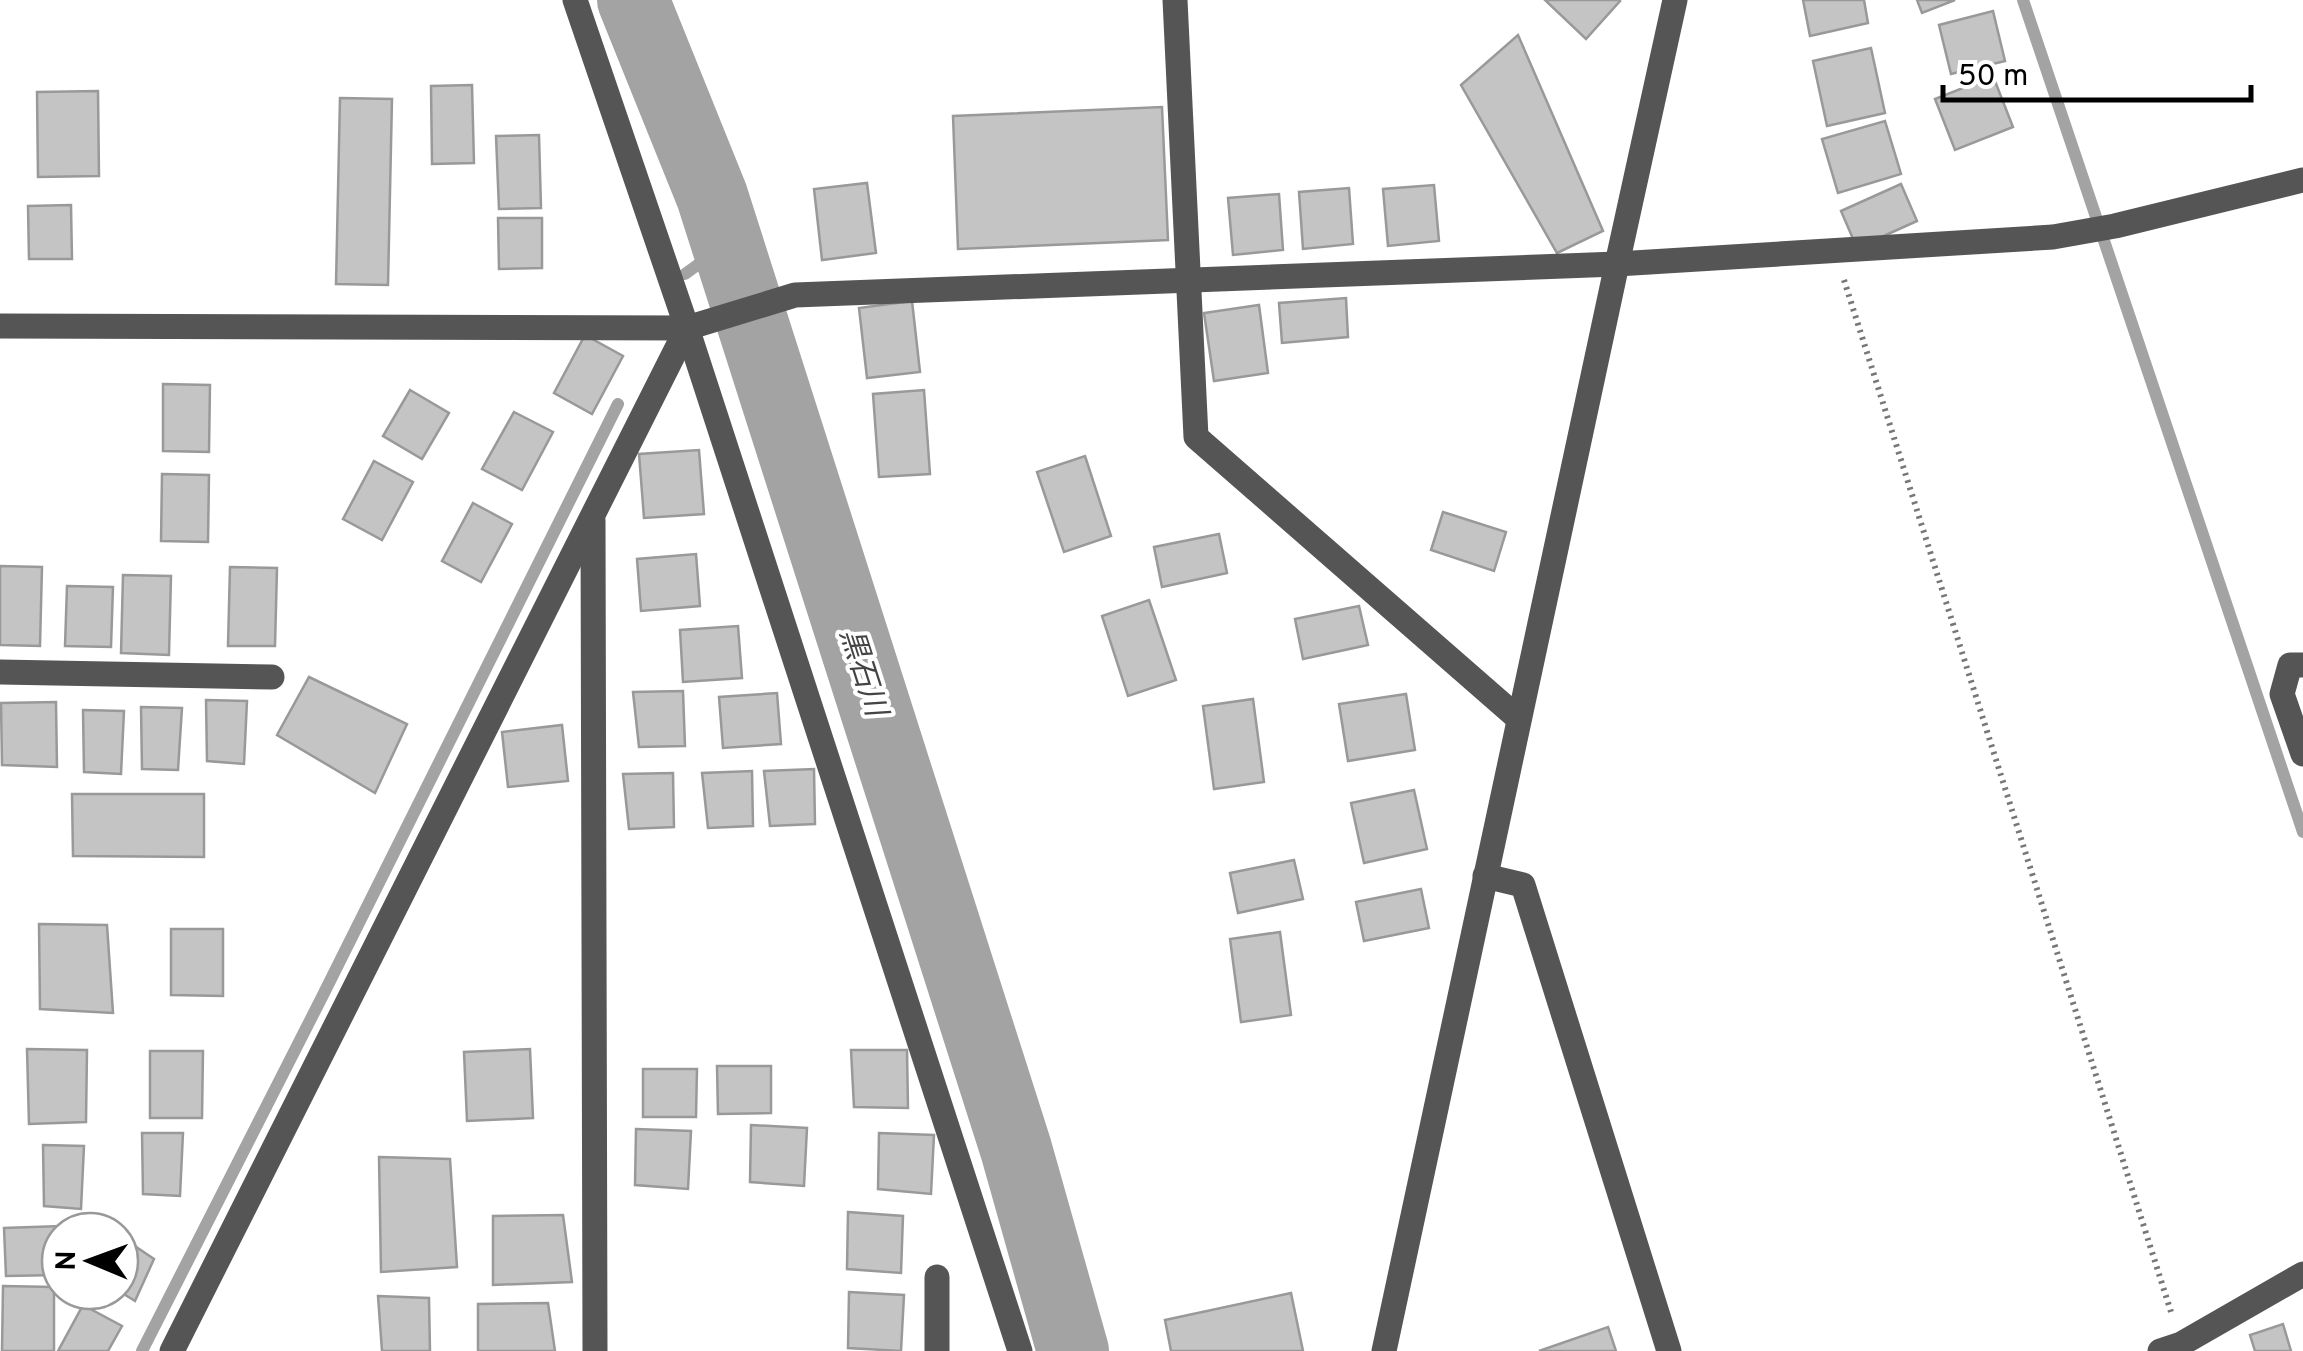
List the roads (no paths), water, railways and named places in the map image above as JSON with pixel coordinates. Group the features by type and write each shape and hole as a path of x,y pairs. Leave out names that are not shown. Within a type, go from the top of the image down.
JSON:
{"street":[{"path":"575,0 687,328 1020,1351"},
{"path":"1175,0 1196,438 1519,718"},
{"path":"1384,1351 1675,0"},
{"path":"0,326 687,328 794,295 1616,264 2079,234 2303,180"},
{"path":"172,1351 687,328"},
{"path":"593,514 595,1351"},
{"path":"2303,665 2290,665 2282,694 2303,754"},
{"path":"0,672 272,677"},
{"path":"1486,876 1523,885 1668,1351"},
{"path":"2175,1349 2303,1274"},
{"path":"937,1278 937,1351"}],"waterway":[{"name":"黒石川","path":"633,0 712,196 1016,1149 1073,1351"},
{"path":"2023,0 2303,832"},
{"path":"685,274 703,261 712,196"},
{"path":"142,1351 618,404"}]}
